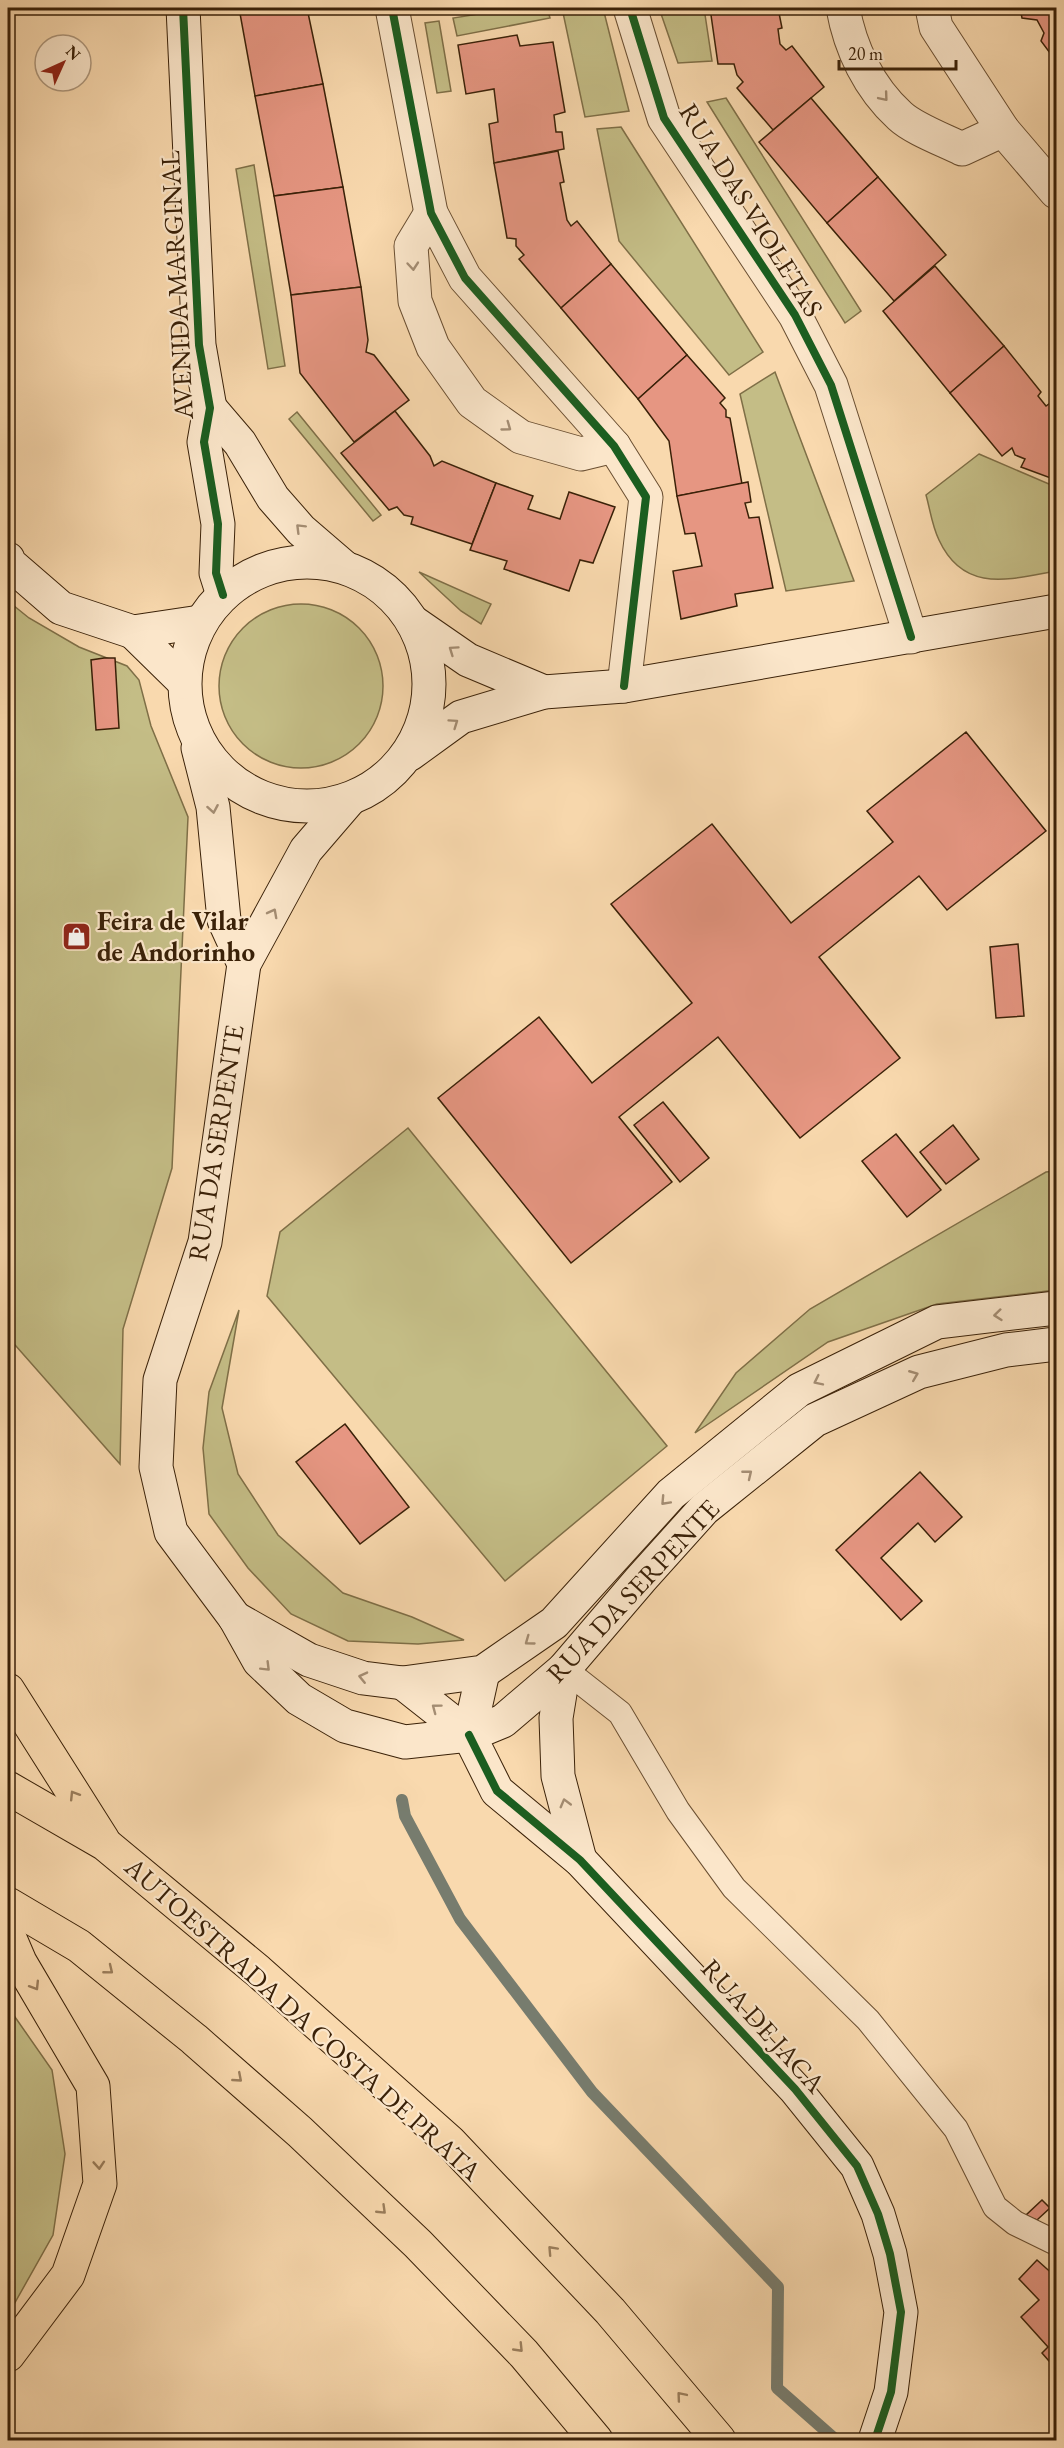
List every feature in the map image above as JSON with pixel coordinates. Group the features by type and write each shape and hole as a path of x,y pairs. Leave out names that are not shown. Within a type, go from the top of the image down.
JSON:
{"highway":[{"path":"8,1690 105,1844"},
{"name":"AUTOESTRADA DA COSTA DE PRATA","path":"8,1788 105,1844 258,1971 450,2142 610,2311 719,2440"},
{"path":"8,1904 79,1946 194,2039 300,2132 418,2244 524,2354 596,2440"},
{"path":"8,1934 20,1962 93,2086 100,2184 68,2275 8,2355"}],"street":[{"name":"AVENIDA MARGINAL","path":"183,8 199,345 210,408 204,442 218,524 216,573 223,595"},
{"path":"392,8 431,213 465,278 614,446 646,497 624,686"},
{"name":"RUA DAS VIOLETAS","path":"630,8 664,118 795,315 831,385 911,637"},
{"path":"843,8 848,38 872,84 901,118 962,149 1004,130"},
{"path":"932,8 936,27 1004,130 1056,192"},
{"path":"431,213 411,246 416,301 433,347 472,402 521,437 581,454 614,446"},
{"name":"AVENIDA MARGINAL","path":"210,408 240,443 273,498 301,530 344,567"},
{"path":"8,559 61,608 133,632 183,682"},
{"path":"244,964 224,920 213,807 186,707 183,682 188,651 200,622 223,595 262,569 303,561 344,567 371,579 395,598 413,622 427,655 430,691 423,726 406,757"},
{"path":"194,732 213,764 241,788 275,803 312,807 349,800 380,782 406,757 461,717 544,692 624,686 1056,611"},
{"path":"133,632 200,622"},
{"path":"413,622 468,660 544,692"},
{"name":"RUA DA SERPENTE","path":"349,800 306,850 244,964 205,1242 160,1380 156,1467 171,1532 235,1618 260,1660 299,1699 345,1726 405,1742 469,1735 503,1721 564,1669 640,1579 705,1509 815,1420 919,1372 1006,1350 1056,1344"},
{"name":"RUA DA SERPENTE","path":"235,1618 309,1660 363,1678 403,1683 483,1672 554,1623 671,1494 799,1390 937,1322 1056,1308"},
{"name":"RUA DE JACA","path":"564,1669 556,1718 558,1776 580,1860"},
{"path":"469,1735 483,1672"},
{"name":"RUA DE JACA","path":"403,1683 469,1735 497,1791 580,1860 795,2089 857,2166 878,2214 890,2254 901,2312 891,2392 875,2440"}],"lane":[{"path":"564,1669 620,1713 678,1810 734,1888 868,2020 956,2129 995,2206 1015,2223 1056,2243"}],"shaded area":[{"path":"517,8 547,8 550,18 457,36 453,18"},
{"path":"562,8 603,8 629,111 585,117"},
{"path":"659,8 704,8 712,61 678,63"},
{"path":"439,21 451,91 437,93 425,23"},
{"path":"726,98 861,311 845,323 707,102"},
{"path":"621,127 763,352 729,375 619,241 597,129"},
{"path":"254,165 285,366 268,369 236,169"},
{"path":"775,372 854,581 786,591 740,394"},
{"path":"297,412 381,515 373,521 289,419"},
{"path":"979,454 1056,487 1056,571 1022,577 990,579 975,576 961,569 949,557 937,535 926,495"},
{"path":"419,572 491,604 481,624 461,611"},
{"path":"8,601 29,618 79,647 127,666 139,680 151,726 188,817 172,1168 123,1329 120,1464 8,1337"},
{"path":"301,604 332,610 359,628 377,655 383,686 377,717 359,744 332,762 301,768 270,762 243,744 225,717 219,686 225,655 243,628 270,610"},
{"path":"408,1128 667,1446 505,1581 267,1296 280,1232"},
{"path":"1056,1171 1056,1290 937,1304 828,1342 695,1433 736,1373 810,1309 1046,1172"},
{"path":"239,1310 222,1408 238,1474 278,1535 343,1593 412,1617 464,1640 418,1644 348,1641 291,1614 248,1568 209,1514 203,1448 209,1392"},
{"path":"8,2007 52,2070 65,2154 53,2235 8,2315"}],"building":[{"path":"239,8 307,8 323,84 255,96"},
{"path":"710,8 778,8 782,28 778,29 780,44 786,50 792,46 824,87 773,130 737,88 743,82 737,75 734,64 718,64"},
{"path":"1020,8 1056,8 1056,61 1041,41 1044,33 1037,20 1022,18"},
{"path":"517,35 520,46 553,42 565,112 554,115 556,132 562,132 564,149 494,163 489,124 498,122 494,89 466,94 458,45"},
{"path":"323,84 343,187 274,196 255,96"},
{"path":"811,98 878,177 827,223 759,142"},
{"path":"558,151 564,182 560,183 567,220 571,226 577,221 611,264 561,308 519,259 524,255 516,246 516,239 507,238 494,163"},
{"path":"878,177 946,255 894,301 827,223"},
{"path":"343,187 361,287 291,295 274,196"},
{"path":"611,264 687,355 638,399 561,308"},
{"path":"935,266 1004,346 950,393 883,311"},
{"path":"361,287 368,340 366,352 374,355 409,400 354,442 300,373 291,295"},
{"path":"1004,346 1041,392 1038,396 1046,406 1053,401 1056,402 1056,480 1021,467 1025,459 1015,455 1012,448 1002,456 950,393"},
{"path":"687,355 725,398 720,403 726,410 726,417 730,418 742,484 677,496 669,441 638,399"},
{"path":"395,411 430,456 434,466 442,461 496,483 472,544 411,524 413,517 404,515 397,507 389,510 341,453"},
{"path":"748,482 751,502 745,503 749,518 759,517 773,588 735,594 737,606 681,619 673,571 702,566 695,533 685,534 677,496"},
{"path":"496,483 533,496 528,509 560,519 569,492 615,507 593,563 580,560 569,591 504,569 507,561 470,550"},
{"path":"115,658 119,728 96,730 91,660"},
{"path":"966,732 1046,831 947,910 919,876 819,957 900,1058 800,1138 718,1037 619,1117 672,1182 571,1263 438,1098 539,1017 592,1083 692,1003 611,904 712,824 791,923 893,842 867,811"},
{"path":"1018,944 1024,1016 996,1018 990,947"},
{"path":"663,1102 709,1158 680,1182 634,1125"},
{"path":"953,1125 979,1159 946,1184 920,1152"},
{"path":"896,1134 941,1190 907,1217 862,1161"},
{"path":"345,1424 409,1507 360,1544 296,1462"},
{"path":"920,1472 962,1517 935,1542 918,1523 881,1558 922,1601 901,1620 836,1550"},
{"path":"1042,2200 1050,2208 1037,2220 1025,2216"},
{"path":"1037,2260 1056,2277 1056,2369 1042,2353 1048,2347 1021,2317 1039,2300 1019,2279"}],"waterway":[{"path":"402,1800 405,1816 460,1919 592,2092 778,2287 777,2388 836,2440"}],"cycle path":[{"path":"183,8 199,345 210,408 204,442 218,524 216,573 223,595"},
{"path":"392,8 431,213 465,278 614,446 646,497 624,686"},
{"path":"630,8 664,118 795,315 831,385 911,637"},
{"path":"469,1735 497,1791 580,1860 795,2089 857,2166 878,2214 890,2254 901,2312 891,2392 875,2440"}],"place":[{"name":"Feira de Vilar de Andorinho","path":"76,937"}]}
